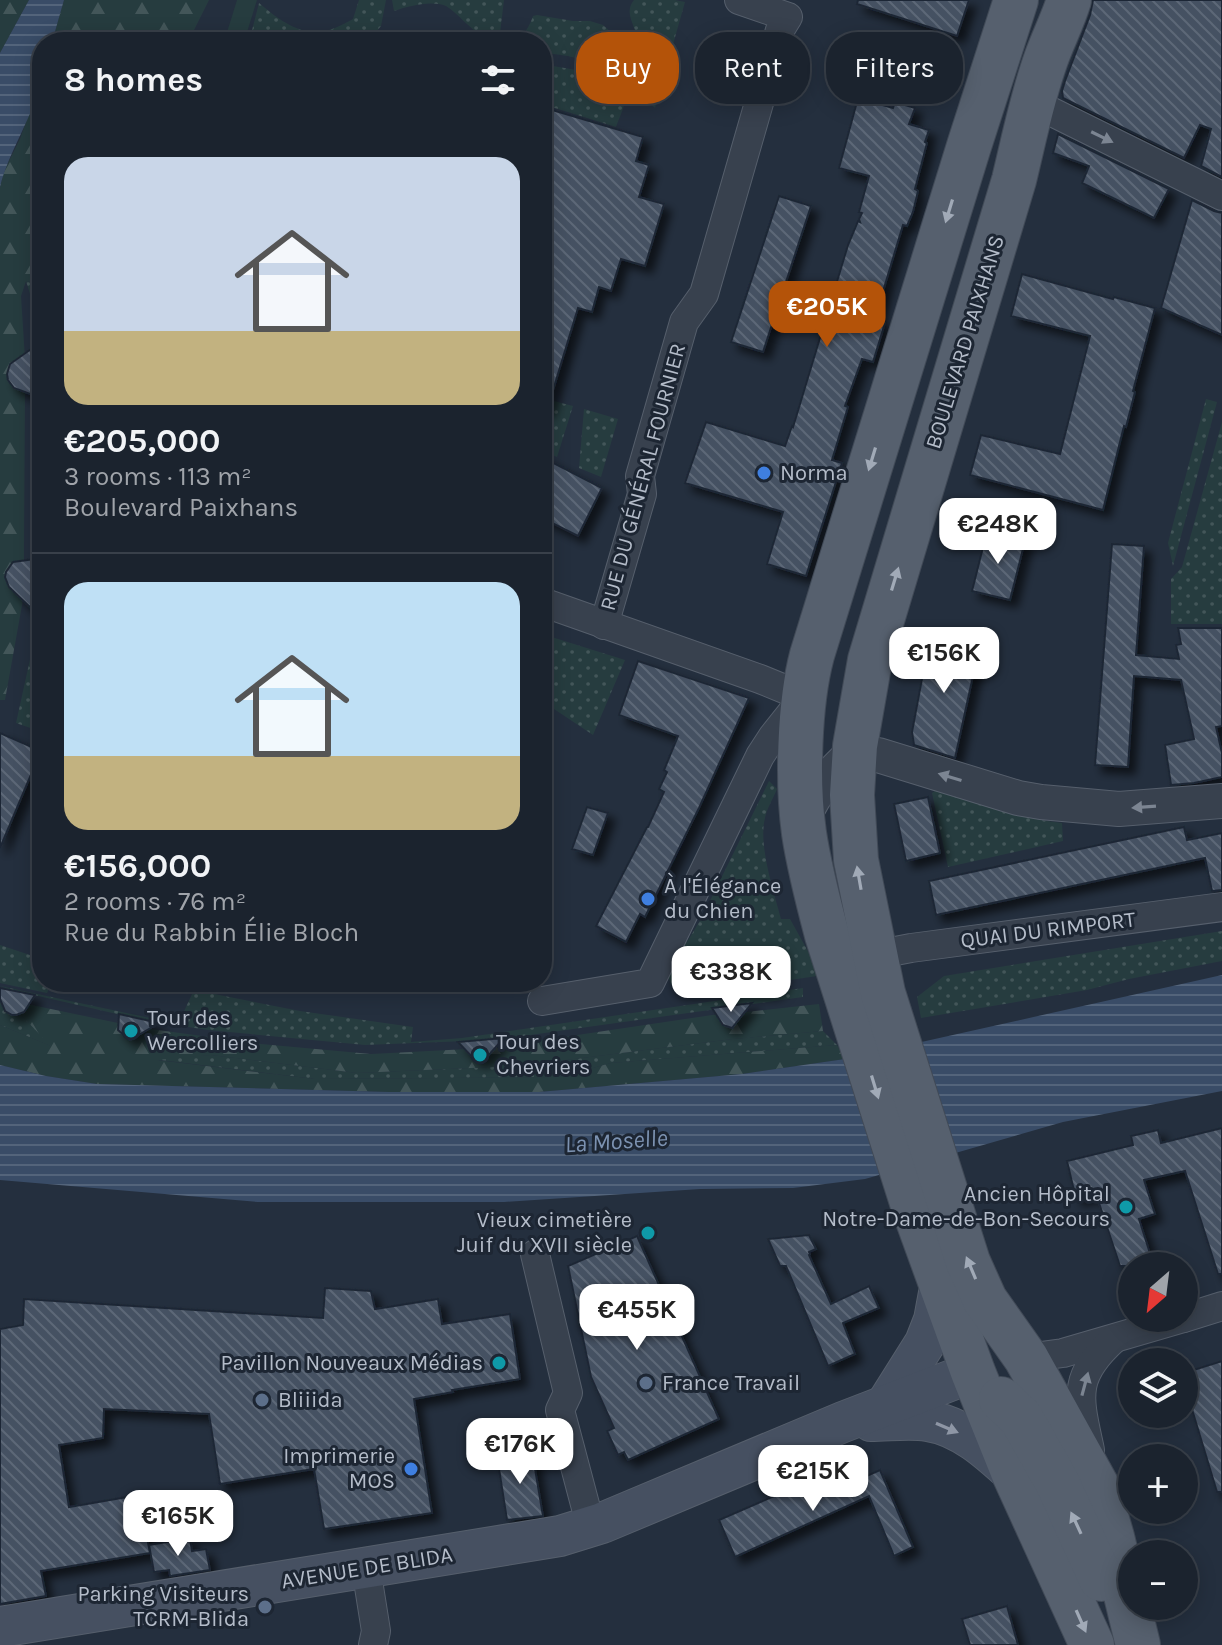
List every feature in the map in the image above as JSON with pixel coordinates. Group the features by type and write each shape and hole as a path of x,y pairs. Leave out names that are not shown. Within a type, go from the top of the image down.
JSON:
{"main road":[{"name":"BOULEVARD PAIXHANS","path":"924,1181 871,1014 883,993 855,959 814,885 803,818 801,744 804,697 818,634 1016,0"},
{"name":"BOULEVARD PAIXHANS","path":"855,959 854,752 870,660 1046,59 1069,0"},
{"path":"969,146 994,149 1018,161"},
{"path":"804,697 860,708"},
{"path":"924,1181 941,1282 973,1372 1014,1474 1092,1645"},
{"path":"924,1181 985,1300 1026,1358 1098,1488 1138,1645"},
{"path":"941,1282 982,1336 997,1350 1026,1358"},
{"path":"886,1405 925,1343 934,1320 941,1282"},
{"path":"973,1372 1026,1358"},
{"path":"973,1372 1021,1418 1058,1484 1132,1645"},
{"name":"AVENUE DE BLIDA","path":"0,1627 546,1538 591,1527 843,1422 973,1372"},
{"name":"AVENUE DE BLIDA","path":"843,1422 926,1420 936,1423 978,1444 1014,1474"}],"street":[{"name":"RUE DU GÉNÉRAL FOURNIER","path":"604,625 642,494 640,476 684,322 704,294 780,30 788,17 739,0"},
{"path":"1034,99 1050,111 1222,196"},
{"path":"552,606 804,697"},
{"name":"BOULEVARD PAIXHANS","path":"542,1001 650,983 760,756 804,697"},
{"path":"803,818 814,794 854,752 878,755 1018,798 1041,802 1119,809 1222,801"},
{"name":"QUAI DU RIMPORT","path":"855,959 1222,907"},
{"path":"535,1254 568,1393 560,1410 591,1527"},
{"path":"1198,1313 1222,1306"},
{"path":"1026,1358 1063,1353 1137,1332"},
{"path":"1098,1488 1080,1403 1083,1380 1099,1353 1114,1339"},
{"path":"366,1568 376,1631 373,1645"}],"green space":[{"path":"0,0 29,0 0,53"},
{"path":"64,0 209,0 193,32 55,32"},
{"path":"237,0 257,0 247,32 227,32"},
{"path":"359,0 386,0 381,26 376,32 319,32 353,19"},
{"path":"392,0 504,0 500,32 477,32 440,4 394,11"},
{"path":"634,0 685,2 677,32 635,32 631,4"},
{"path":"259,3 274,15 300,30 310,32 252,32"},
{"path":"537,15 590,21 603,25 611,32 576,32 576,58 552,54 552,32 526,32 533,16"},
{"path":"552,66 576,70 576,104 624,105 616,127 552,107"},
{"path":"32,106 32,282 26,281 21,296 25,359 11,364 8,374 9,382 15,388 25,390 24,560 10,566 6,577 10,587 24,594 5,700 0,700 0,187 4,171"},
{"path":"26,281 32,282 32,323"},
{"path":"1206,399 1217,402 1173,566 1168,543"},
{"path":"552,401 573,406 557,457 552,455"},
{"path":"584,409 618,419 601,477 579,468"},
{"path":"1222,422 1222,624 1171,624 1171,579 1182,567"},
{"path":"552,637 625,660 593,735 552,708"},
{"path":"32,650 32,729 16,723"},
{"path":"769,781 777,789 763,829 771,882 781,919 790,919 809,953 817,976 682,996 669,978 671,961 678,946 687,942 701,919"},
{"path":"936,790 1014,814 1062,823 1063,841 948,867 932,793"},
{"path":"1222,931 1222,961 1087,990 921,1018 917,997 944,976"},
{"path":"0,945 32,956 32,990 0,983"},
{"path":"0,986 178,1024 193,992 204,992 300,1011 413,1027 411,1042 462,1038 803,988 803,997 523,1036 365,1045 208,1030 143,1020"},
{"path":"0,998 8,1013 20,1014 53,1047 0,1025"},
{"path":"27,1004 118,1023 118,1030 127,1037 143,1028 261,1044 371,1054 468,1049 473,1058 479,1060 487,1056 490,1048 719,1014 722,1025 729,1027 734,1026 738,1013 819,1004 823,1031 518,1066 357,1073 211,1055 157,1060 315,1079 560,1077 611,1063 837,1045 845,1059 742,1074 539,1092 389,1092 97,1084 0,1065 0,1025 51,1046 20,1014"},
{"path":"823,1031 837,1045 611,1063 560,1077 315,1079 152,1059 211,1055 357,1073 518,1066"}],"water":[{"path":"29,0 64,0 55,32 32,32 32,108 0,187 0,53"},
{"name":"La Moselle","path":"1222,975 1222,1091 1063,1122 865,1179 793,1188 700,1189 504,1202 258,1202 0,1180 0,1065 97,1084 389,1092 539,1092 742,1074 845,1059"}],"building":[{"path":"858,0 969,0 958,32 944,32 857,4"},
{"path":"1093,0 1222,0 1222,177 1201,166 1211,129 1200,125 1184,158 1063,98 1065,81"},
{"path":"856,104 879,104 893,108 894,104 902,104 915,108 909,124 929,130 915,189 918,191 913,212 907,226 903,225 875,318 885,323 873,362 862,359 845,406 848,407 832,460 842,463 806,576 767,564 783,512 685,483 706,422 785,446 848,245 862,213 859,212 869,176 839,168"},
{"path":"552,110 643,137 636,161 649,165 639,197 664,204 645,266 621,259 611,291 599,287 592,312 578,308 552,394"},
{"path":"1058,134 1169,189 1154,218 1082,183 1089,166 1053,153"},
{"path":"779,196 811,206 763,352 731,342"},
{"path":"1192,200 1222,213 1222,335 1161,308"},
{"path":"1022,274 1155,308 1103,510 970,475 981,435 1060,454 1090,336 1011,316"},
{"path":"32,348 32,395 14,388 8,380 10,364"},
{"path":"552,462 602,488 578,536 552,523"},
{"path":"987,531 1025,541 1010,600 972,591"},
{"path":"1112,544 1144,546 1136,655 1179,659 1176,645 1181,644 1178,628 1222,628 1222,726 1216,727 1222,753 1222,777 1171,785 1165,745 1194,739 1181,680 1134,676 1128,767 1095,765"},
{"path":"32,559 32,609 9,587 5,577 13,562"},
{"path":"930,636 980,644 955,758 914,745 912,732"},
{"path":"638,661 749,698 645,917 640,914 626,942 596,926 664,792 659,789 678,736 619,715"},
{"path":"0,733 32,747 32,772 0,848"},
{"path":"928,797 940,853 906,861 894,804"},
{"path":"587,807 608,813 593,855 572,849"},
{"path":"1184,827 1187,840 1222,833 1222,890 1212,891 1205,858 936,915 929,881"},
{"path":"0,988 35,995 24,1012 12,1015 5,1011"},
{"path":"752,1003 732,1028 723,1025 712,1008"},
{"path":"119,1014 159,1023 130,1040 118,1030"},
{"path":"504,1038 481,1060 474,1059 458,1042"},
{"name":"Ancien Hôpital Notre-Dame-de-Bon-Secours","path":"1222,1128 1222,1274 1218,1274 1185,1171 1144,1180 1155,1214 1139,1219 1150,1252 1118,1252 1118,1260 1096,1194 1076,1199 1067,1161 1133,1145 1131,1136 1158,1130 1161,1143"},
{"path":"809,1235 816,1249 809,1255 831,1304 869,1286 879,1308 843,1323 855,1354 828,1366 786,1266 780,1266 768,1239"},
{"path":"637,1236 719,1419 628,1460 624,1452 618,1455 607,1431 614,1428 591,1377 568,1266"},
{"path":"325,1288 371,1291 375,1309 438,1299 442,1324 510,1314 520,1379 414,1399 432,1513 324,1529 314,1469 220,1484 209,1414 104,1409 103,1438 59,1445 69,1507 139,1495 150,1553 41,1571 46,1596 0,1604 0,1329 23,1325 24,1299 323,1318"},
{"path":"1222,1361 1222,1492 1217,1492 1198,1428 1198,1369"},
{"path":"532,1451 543,1516 507,1520 497,1456"},
{"path":"880,1470 913,1547 894,1556 869,1496 735,1557 719,1520 825,1474 833,1491"},
{"path":"190,1538 192,1551 206,1549 210,1570 170,1576 169,1570 154,1572 149,1545"},
{"path":"1007,1606 1018,1645 970,1645 962,1619"}],"place":[{"name":"Norma","path":"764,473"},
{"name":"À l'Élégance du Chien","path":"648,899"},
{"name":"Tour des Wercolliers","path":"131,1031"},
{"name":"Tour des Chevriers","path":"480,1055"},
{"name":"Ancien Hôpital Notre-Dame-de-Bon-Secours","path":"1126,1207"},
{"name":"Vieux cimetière Juif du XVII siècle","path":"648,1233"},
{"name":"Pavillon Nouveaux Médias","path":"499,1363"},
{"name":"France Travail","path":"646,1383"},
{"name":"Bliiida","path":"262,1400"},
{"name":"Imprimerie MOS","path":"411,1469"},
{"name":"Parking Visiteurs TCRM-Blida","path":"265,1607"}]}
